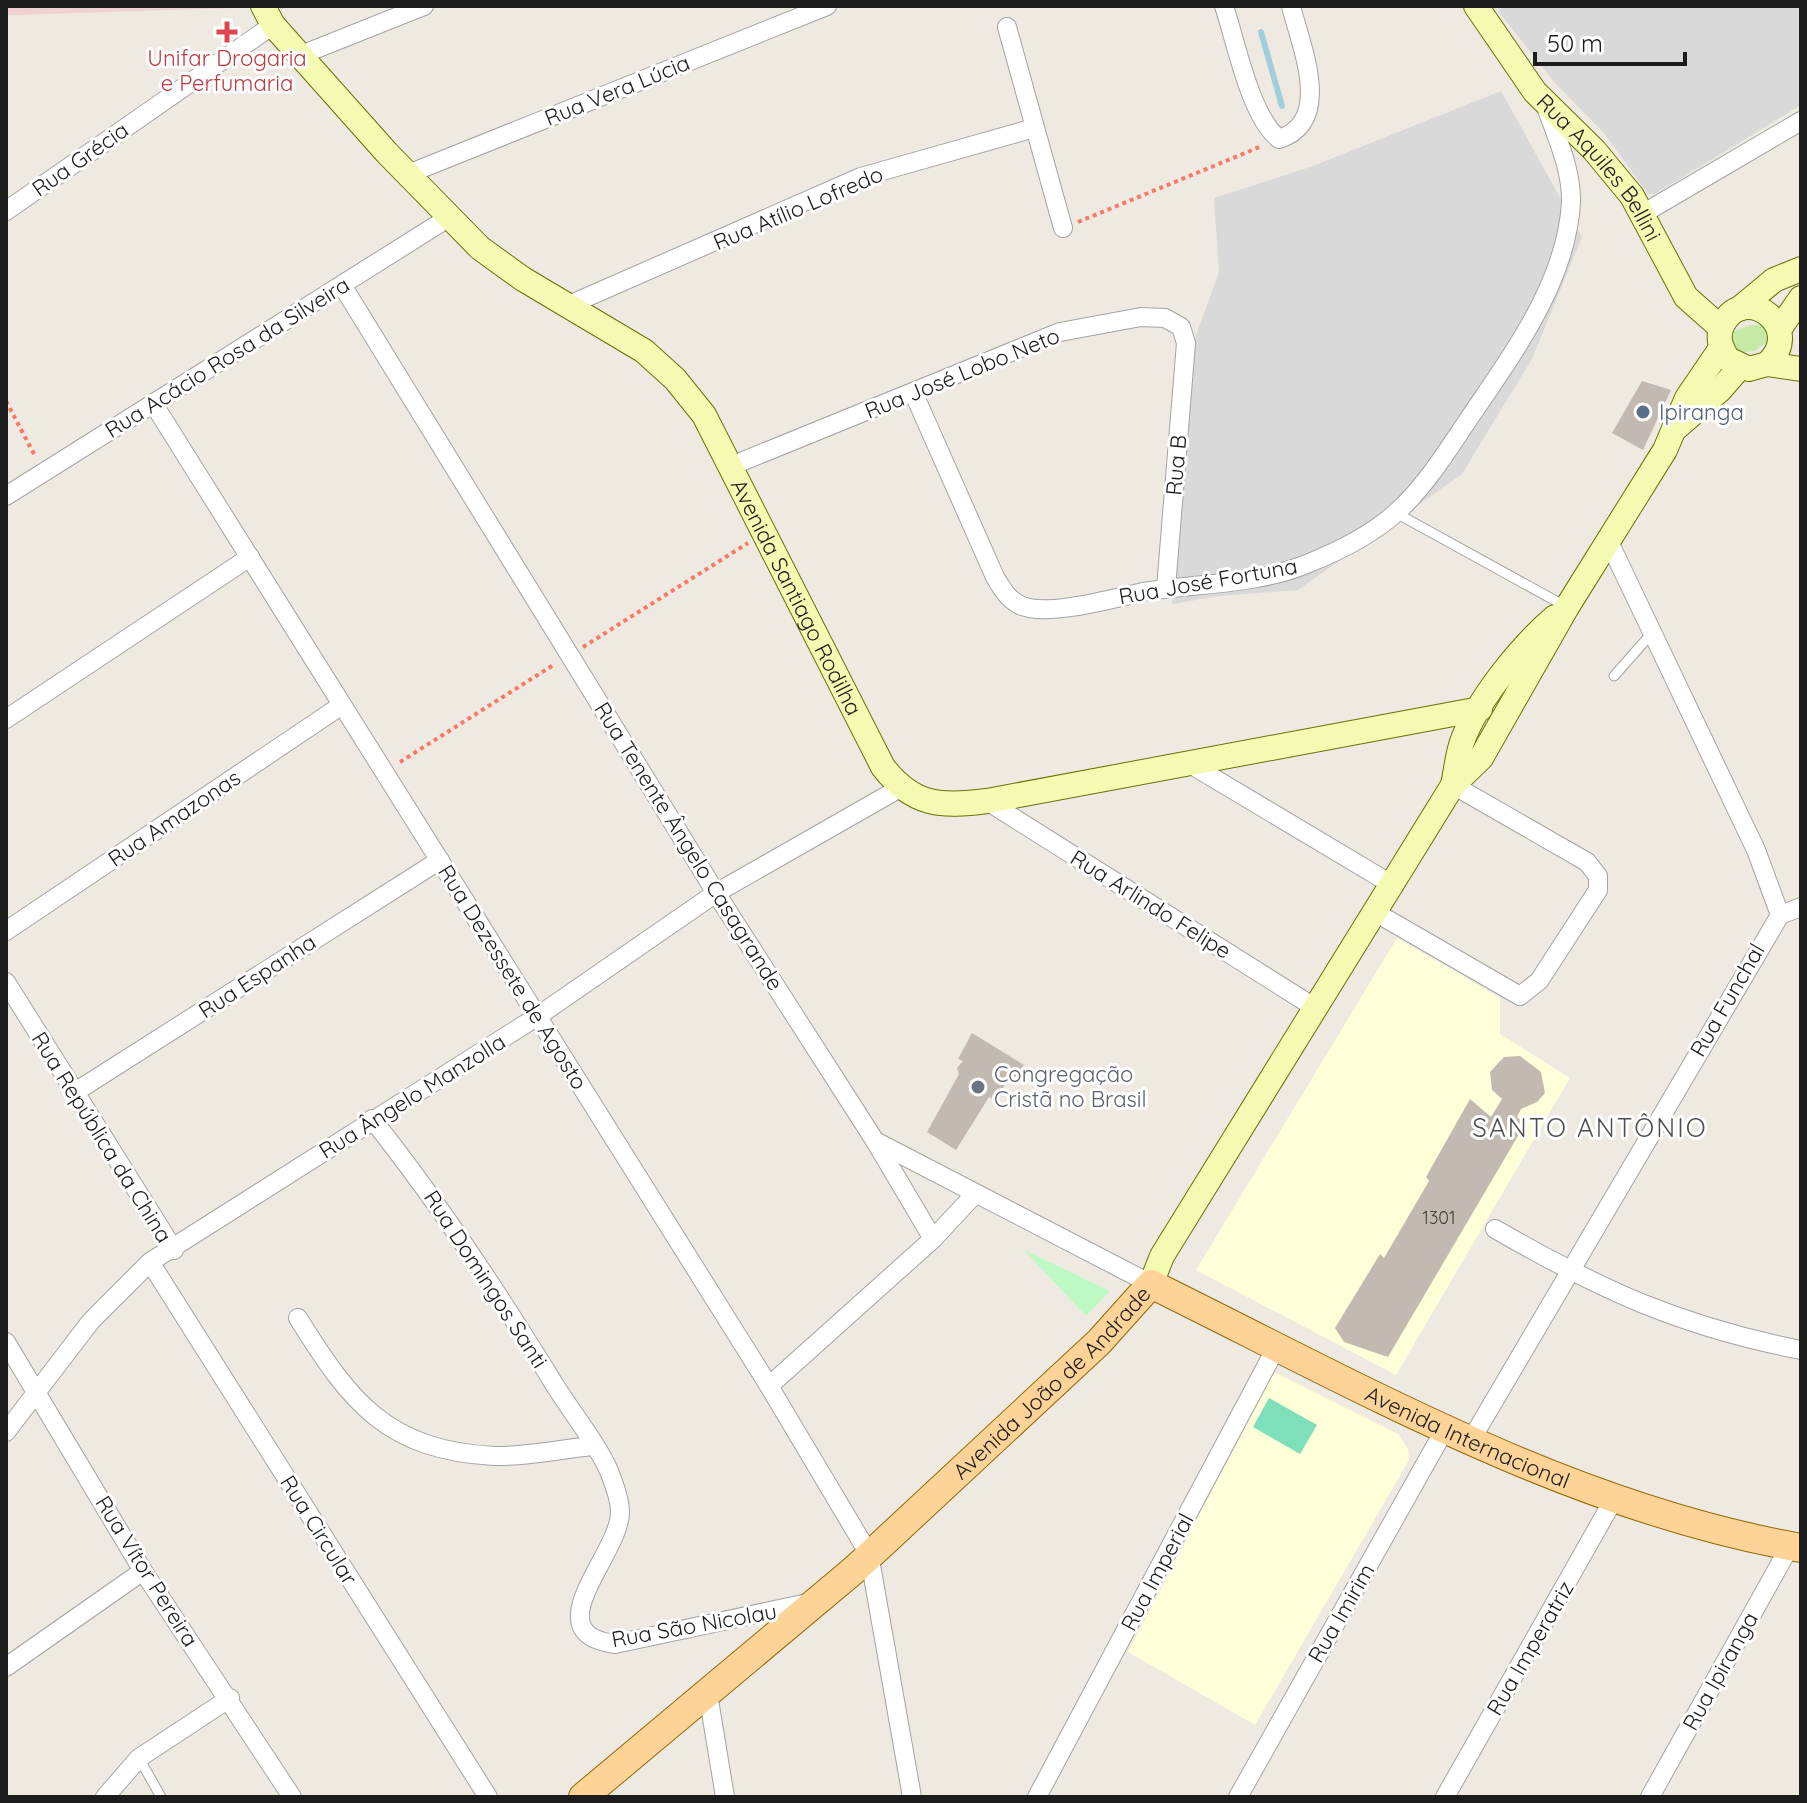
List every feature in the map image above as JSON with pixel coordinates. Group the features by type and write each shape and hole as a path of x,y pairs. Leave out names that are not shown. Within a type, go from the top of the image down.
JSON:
{"main road":[{"name":"Rua Aquiles Bellini","path":"1476,6 1544,102 1594,150 1644,213 1686,297 1721,338"},
{"name":"Avenida Santiago Rodilha","path":"268,15 448,218 480,248 644,351 675,379 704,415 883,767 900,788"},
{"path":"1801,269 1774,280 1731,314 1721,338 1728,359 1740,367 1767,364 1801,369"},
{"path":"1767,364 1787,338 1801,298"},
{"path":"1739,309 1759,308 1768,313 1787,338"},
{"name":"Avenida João de Andrade","path":"583,1797 818,1601 1099,1342 1151,1284 1162,1256 1373,911 1459,779 1481,758 1497,733 1567,607 1610,544 1676,428 1687,398 1721,338"},
{"name":"Avenida João de Andrade","path":"1676,428 1720,390 1740,367"},
{"name":"Avenida João de Andrade","path":"1459,779 1462,742 1480,709 1528,640 1567,607"},
{"path":"900,788 926,800 954,805 987,801 1480,709"},
{"path":"1435,716 1449,723 1462,742"},
{"name":"Avenida Internacional","path":"1151,1284 1458,1435 1614,1499 1735,1535 1795,1547"}],"street":[{"path":"301,55 424,6"},
{"name":"Rua Vera Lúcia","path":"408,174 827,6"},
{"path":"1224,6 1259,112 1268,130 1279,139 1294,134 1303,125 1312,102 1291,6"},
{"name":"Rua Grécia","path":"6,211 268,15"},
{"path":"1007,27 1063,228"},
{"name":"Rua José Fortuna","path":"914,394 995,577 1014,602 1039,610 1166,588 1275,574 1308,564 1396,513 1426,479 1502,368 1553,276 1567,232 1570,180 1544,102"},
{"path":"1644,213 1801,121"},
{"name":"Rua Atílio Lofredo","path":"569,305 861,177 1034,128"},
{"name":"Rua Acácio Rosa da Silveira","path":"6,496 448,218"},
{"name":"Rua Tenente Ângelo Casagrande","path":"342,285 716,893 875,1141 1151,1284"},
{"name":"Rua José Lobo Neto","path":"731,466 1060,332 1094,323 1165,318 1181,327 1186,343"},
{"name":"Rua B","path":"1166,588 1186,343"},
{"name":"Rua Dezessete de Agosto","path":"153,403 769,1386 869,1554"},
{"path":"1610,544 1756,850 1780,915 1801,907"},
{"path":"6,719 250,557"},
{"name":"Rua Amazonas","path":"6,931 342,705"},
{"path":"1190,764 1391,884"},
{"path":"1373,911 1520,996 1539,981 1598,890 1598,876 1587,862 1459,779"},
{"name":"Rua Ângelo Manzolla","path":"6,1432 91,1321 150,1262 174,1250 372,1119 538,1016 716,893 900,788"},
{"name":"Rua Arlindo Felipe","path":"987,801 1314,1007"},
{"name":"Rua Espanha","path":"75,1092 440,860"},
{"name":"Rua Funchal","path":"1458,1435 1569,1271 1780,915"},
{"name":"Rua República da China","path":"6,982 174,1250"},
{"name":"Rua Domingos Santi","path":"372,1119 475,1256 592,1446"},
{"path":"875,1141 933,1239"},
{"path":"769,1386 933,1239 975,1194"},
{"path":"1495,1229 1569,1271 1670,1317 1745,1339 1801,1350"},
{"name":"Rua Circular","path":"150,1262 488,1797"},
{"path":"298,1318 332,1373 397,1434 437,1449 496,1456 592,1446"},
{"name":"Rua Vítor Pereira","path":"6,1342 143,1571 230,1698 292,1797"},
{"name":"Rua Imperial","path":"1037,1797 1277,1346"},
{"name":"Rua Imirim","path":"1238,1797 1458,1435"},
{"name":"Rua São Nicolau","path":"592,1446 609,1471 620,1512 609,1552 580,1605 579,1615 587,1635 597,1641 615,1644 818,1601"},
{"name":"Rua Imperatriz","path":"1445,1797 1614,1499"},
{"name":"Rua Ipiranga","path":"1650,1797 1795,1547"},
{"path":"869,1554 912,1797"},
{"path":"6,1667 143,1571"},
{"path":"708,1694 725,1797"},
{"path":"105,1797 139,1758 230,1698"}],"lane":[{"path":"1396,513 1567,607"},
{"path":"1614,676 1652,633"},
{"path":"139,1758 161,1797"}],"path":[{"path":"1063,228 1279,139"},
{"path":"6,401 43,472"}],"shaded area":[{"path":"6,6 234,6 234,8 6,15"},
{"path":"1504,6 1801,6 1801,105 1655,194 1648,194 1604,133 1555,83 1498,11"},
{"path":"1501,91 1582,237 1532,359 1462,474 1298,590 1220,596 1172,604 1196,335 1219,272 1214,198 1313,166"},
{"path":"1397,938 1500,998 1500,1034 1570,1078 1396,1375 1196,1270"},
{"path":"1274,1372 1398,1434 1408,1449 1409,1460 1255,1725 1128,1652"}],"green space":[{"path":"1751,325 1766,326 1770,339 1755,351 1736,353 1726,343 1735,331"},
{"path":"1024,1250 1110,1291 1086,1316"},
{"path":"1269,1398 1317,1425 1300,1454 1253,1427"}],"building":[{"name":"Ipiranga","path":"1642,381 1671,390 1643,450 1612,433"},
{"name":"Congregação Cristã no Brasil","path":"972,1033 1024,1065 1015,1077 1011,1073 996,1101 989,1097 956,1150 927,1132 959,1074 957,1068 963,1061 958,1059"},
{"path":"1520,1056 1541,1072 1545,1093 1537,1102 1521,1109 1517,1117 1525,1124 1388,1357 1344,1342 1335,1328 1380,1254 1384,1258 1429,1181 1426,1177 1470,1099 1491,1117 1502,1099 1492,1090 1490,1072 1504,1057"}],"waterway":[{"path":"1261,32 1282,106"}],"place":[{"name":"Unifar Drogaria e Perfumaria","path":"227,32"},
{"name":"Ipiranga","path":"1643,412"},
{"name":"Congregação Cristã no Brasil","path":"978,1087"}],"district":[{"name":"SANTO ANTÔNIO","path":"1590,1127"}]}
